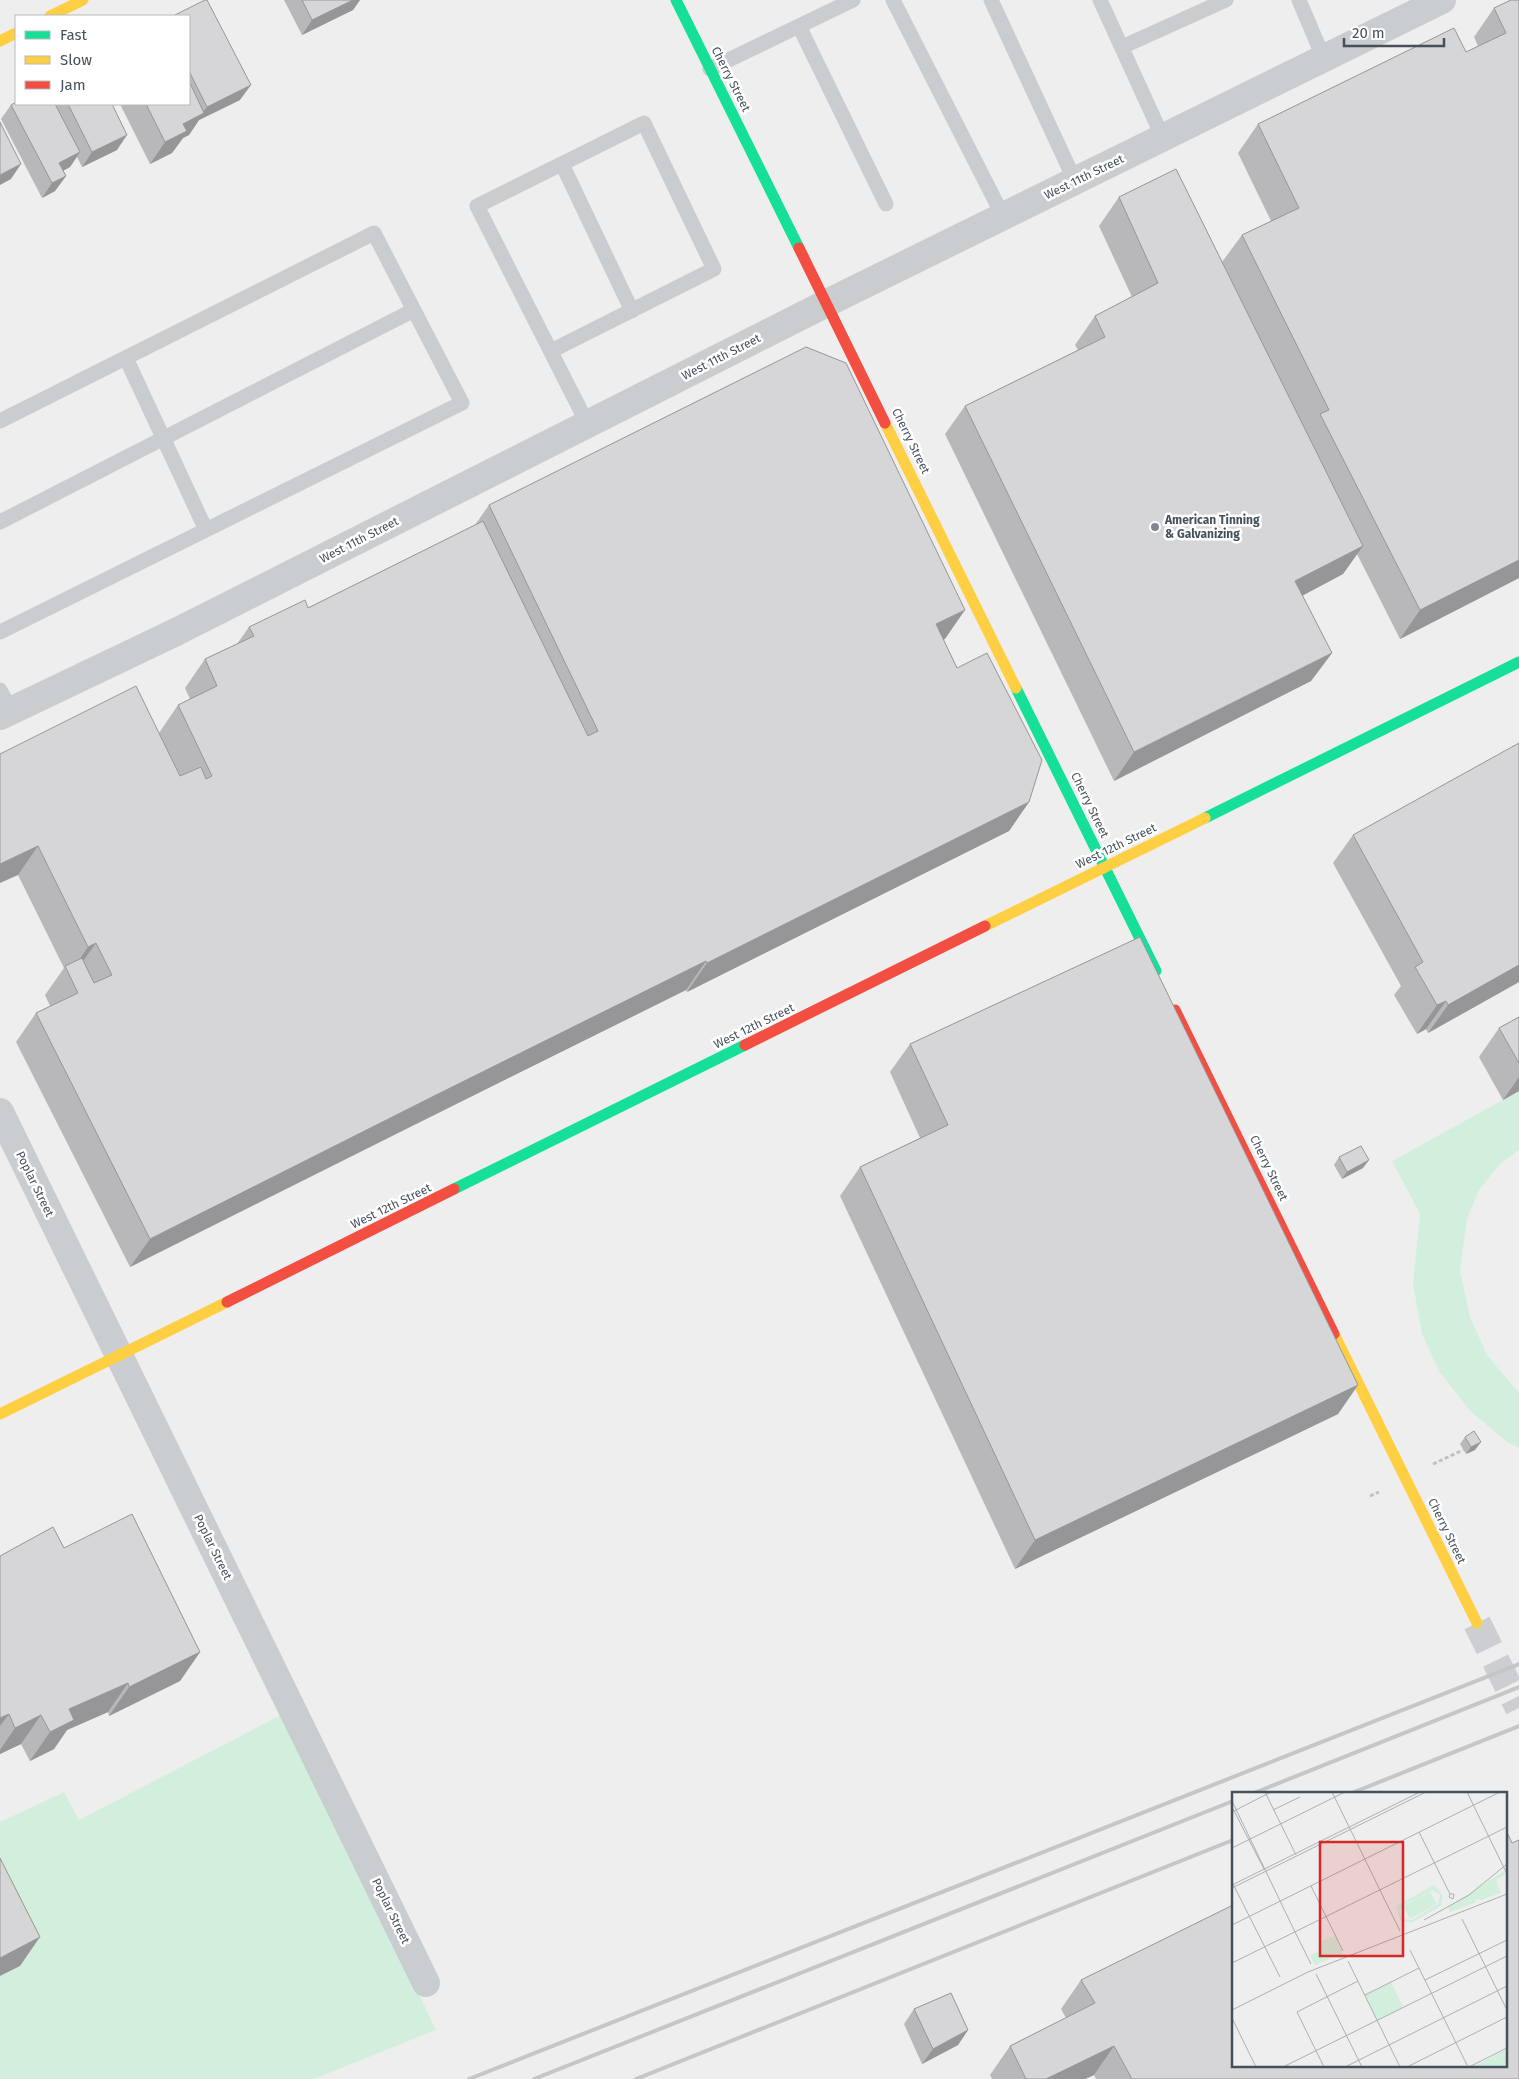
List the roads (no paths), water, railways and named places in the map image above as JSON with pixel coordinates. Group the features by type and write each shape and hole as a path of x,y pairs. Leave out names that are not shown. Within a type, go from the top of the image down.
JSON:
{"street":[{"path":"51,15 66,4 83,0"},
{"name":"Cherry Street","path":"676,0 1161,980"},
{"name":"West 11th Street","path":"4,705 176,632 1004,216 1442,0"},
{"path":"0,41 15,34"},
{"name":"West 12th Street","path":"0,1414 1519,662"},
{"name":"Cherry Street","path":"1170,998 1477,1623"},
{"name":"Poplar Street","path":"0,1112 426,1983"}],"lane":[{"path":"710,69 853,0"},
{"path":"894,0 1004,216"},
{"path":"991,0 1075,181"},
{"path":"1100,0 1163,138"},
{"path":"1122,47 1226,0"},
{"path":"1298,0 1324,59"},
{"path":"799,26 886,204"},
{"path":"551,351 714,269 644,123 477,206 588,425"},
{"path":"562,164 632,311"},
{"path":"0,420 374,233 462,403 0,632"},
{"path":"0,522 414,310"},
{"path":"126,358 206,530"}],"tunnel":[{"path":"1477,1623 1519,1708"}],"railway":[{"path":"469,2079 1519,1664"},
{"path":"1256,1792 1519,1687"},
{"path":"1354,1792 1519,1726"},
{"path":"534,2079 1232,1801"},
{"path":"636,2079 1232,1840"}],"place":[{"name":"American Tinning & Galvanizing","path":"1155,527"}]}
